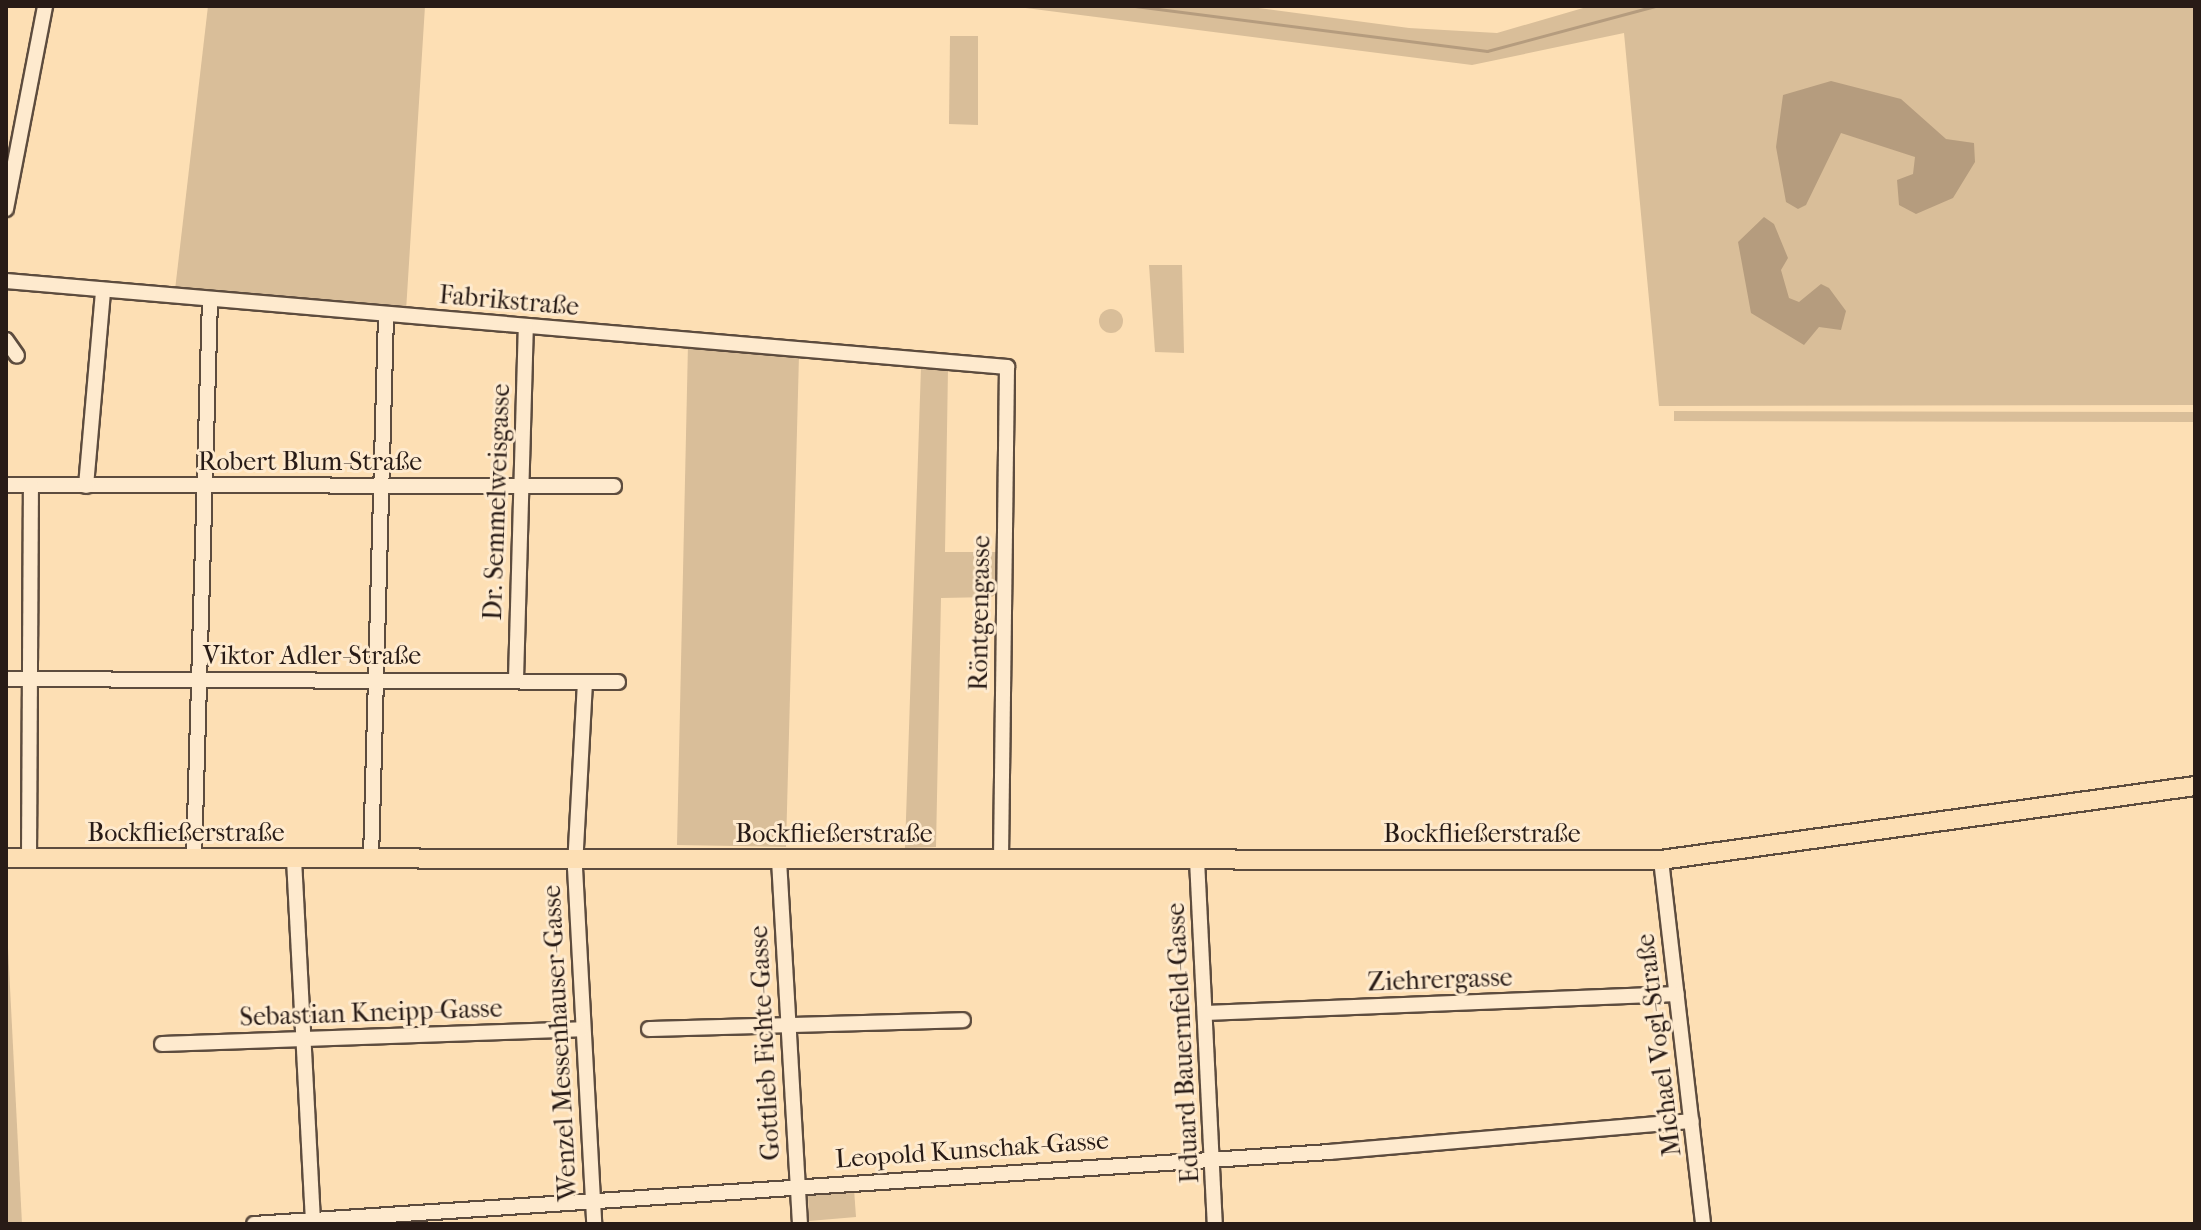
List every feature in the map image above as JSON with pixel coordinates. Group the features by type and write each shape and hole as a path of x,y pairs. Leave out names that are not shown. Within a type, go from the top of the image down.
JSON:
{"main road":[{"name":"Bockfließerstraße","path":"6,858 1661,860 2195,786"}],"street":[{"path":"6,209 45,6"},
{"name":"Fabrikstraße","path":"6,281 1007,367"},
{"path":"86,486 103,290"},
{"path":"194,858 210,300"},
{"path":"371,859 386,315"},
{"name":"Dr. Semmelweisgasse","path":"516,679 526,327"},
{"path":"6,340 17,356"},
{"name":"Röntgengasse","path":"1001,859 1007,367"},
{"name":"Robert Blum-Straße","path":"6,485 614,486"},
{"path":"29,858 31,485"},
{"name":"Viktor Adler-Straße","path":"6,679 516,679 618,682"},
{"name":"Wenzel Messenhauser-Gasse","path":"585,682 577,859 582,1029 594,1224"},
{"path":"294,859 313,1222"},
{"name":"Gottlieb Fichte-Gasse","path":"779,860 800,1224"},
{"name":"Eduard Bauernfeld-Gasse","path":"1197,860 1215,1224"},
{"name":"Michael Vogl-Straße","path":"1661,860 1703,1224"},
{"name":"Ziehrergasse","path":"1206,1013 1677,994"},
{"path":"649,1029 788,1021 963,1020"},
{"name":"Sebastian Kneipp-Gasse","path":"162,1044 582,1029"},
{"name":"Leopold Kunschak-Gasse","path":"254,1224 1212,1158 1692,1121"}],"shaded area":[{"path":"208,6 425,6 406,311 175,290"},
{"path":"1011,6 1243,6 1409,28 1497,33 1590,6 2195,6 2195,405 1659,406 1624,33 1472,65"},
{"path":"950,36 978,36 978,125 949,124"},
{"path":"1831,81 1901,99 1946,139 1974,143 1975,162 1953,198 1916,214 1899,205 1897,180 1913,174 1915,157 1841,133 1806,205 1798,209 1786,202 1776,147 1783,95"},
{"path":"1764,217 1774,224 1788,258 1781,270 1789,298 1799,302 1821,284 1829,288 1846,311 1841,330 1819,327 1804,345 1751,313 1738,242"},
{"path":"1149,265 1182,265 1184,353 1155,352"},
{"path":"1111,309 1119,313 1123,321 1119,329 1111,333 1103,329 1099,321 1103,313"},
{"path":"688,344 799,355 786,847 677,845"},
{"path":"921,367 948,369 945,552 1000,552 999,592 992,597 941,598 936,847 905,848"},
{"path":"1674,411 2195,412 2195,422 1674,421"},
{"path":"6,908 22,1224 6,1224"},
{"path":"854,1189 856,1217 809,1221 808,1193"}],"waterway":[{"path":"1135,6 1487,51 1655,6"}]}
